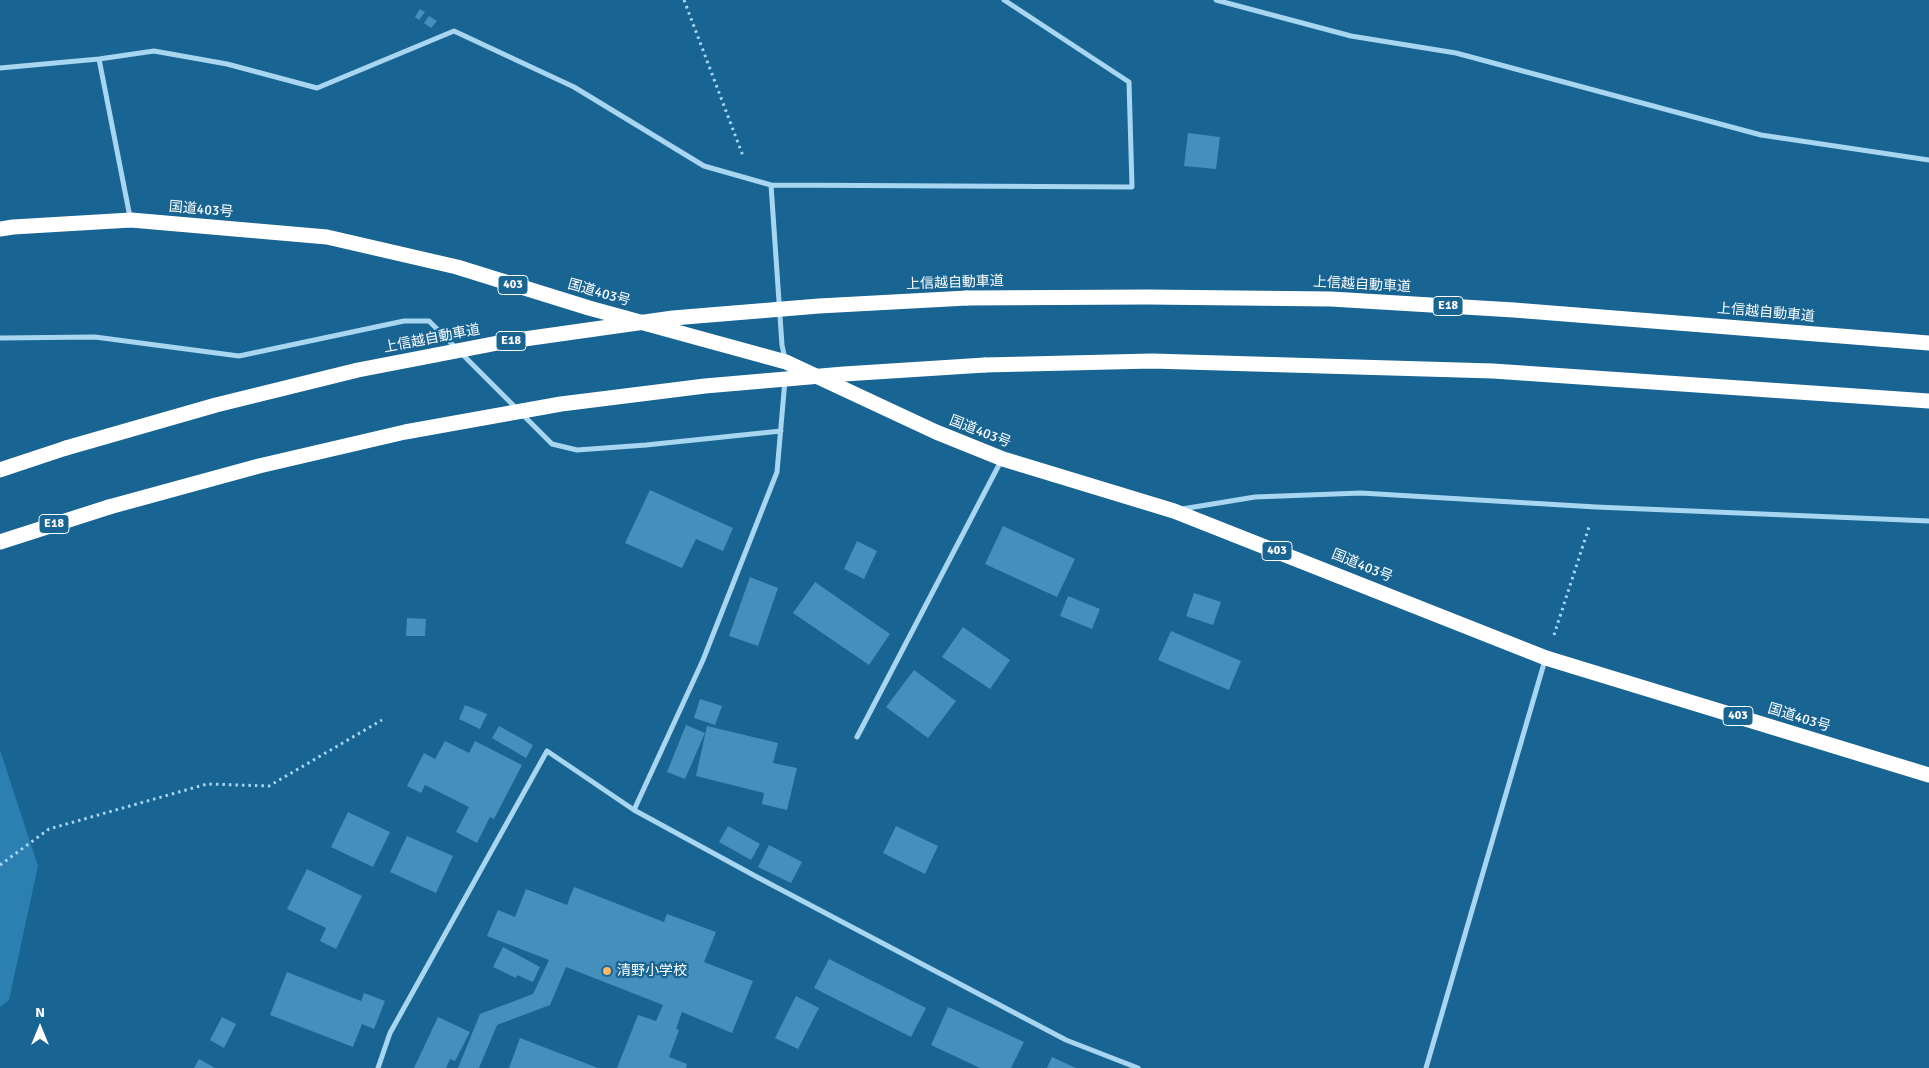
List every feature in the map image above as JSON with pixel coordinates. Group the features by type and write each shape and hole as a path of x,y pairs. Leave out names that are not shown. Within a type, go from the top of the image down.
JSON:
{"highway":[{"name":"国道403号","path":"0,229 131,220 327,237 457,267 589,308 786,362 936,432 1003,459 1174,511 1546,658 1929,775"},
{"name":"上信越自動車道","path":"0,470 66,448 216,405 358,370 504,342 673,318 819,306 967,298 1147,297 1332,300 1523,310 1929,343"},
{"name":"E18","path":"0,542 109,507 259,466 405,432 561,404 705,386 844,374 985,365 1152,361 1474,370 1691,383 1929,401"}],"street":[{"path":"0,68 99,59 154,51 227,64 317,88 454,31 574,86 704,166 771,186 1132,187 1129,82 1004,0"},
{"path":"1216,0 1351,36 1456,53 1761,136 1929,160"},
{"path":"99,59 131,220"},
{"path":"634,810 703,660 777,472 782,431 786,362 782,345 771,186"},
{"path":"0,338 95,337 239,356 404,321 429,321 552,444 577,450 782,431"},
{"path":"857,737 1003,459"},
{"path":"1174,511 1255,497 1360,492 1596,507 1929,521"},
{"path":"1426,1068 1546,658"},
{"path":"378,1068 390,1033 547,751 634,810 757,877 1066,1040 1138,1068"}],"path":[{"path":"684,0 752,181"},
{"path":"1546,658 1596,507"},
{"path":"0,865 49,829 207,784 269,786 382,720"}],"shaded area":[{"path":"0,750 38,866 9,1000 0,1007"}],"building":[{"path":"420,9 425,12 419,20 415,17"},
{"path":"429,16 437,21 431,28 424,23"},
{"path":"1188,133 1220,137 1216,169 1184,166"},
{"path":"650,490 733,528 723,551 696,539 682,568 625,543"},
{"path":"1003,526 1075,559 1057,597 985,564"},
{"path":"857,541 877,551 864,579 844,569"},
{"path":"750,577 778,588 758,646 729,636"},
{"path":"815,582 890,634 869,665 793,613"},
{"path":"1194,593 1221,602 1213,625 1186,616"},
{"path":"1068,596 1100,609 1092,629 1060,616"},
{"path":"407,618 426,619 425,636 406,636"},
{"path":"963,627 1010,660 990,689 942,657"},
{"path":"1171,631 1241,661 1229,690 1158,660"},
{"path":"914,670 956,701 928,738 886,707"},
{"path":"700,699 722,706 715,725 694,718"},
{"path":"465,705 487,714 480,729 459,719"},
{"path":"686,725 705,733 685,779 667,772"},
{"path":"499,726 533,745 526,758 492,738"},
{"path":"707,726 778,743 773,763 797,768 787,810 762,804 764,793 696,776"},
{"path":"445,741 469,753 475,741 522,765 494,819 490,817 477,843 456,832 469,807 425,785 421,793 407,786 424,753 435,759"},
{"path":"348,812 390,832 373,867 331,847"},
{"path":"728,826 760,844 751,860 719,842"},
{"path":"896,826 938,846 925,874 883,853"},
{"path":"407,836 453,856 436,893 390,872"},
{"path":"769,845 802,862 791,883 758,867"},
{"path":"307,869 362,896 336,949 320,941 326,928 287,909"},
{"path":"574,887 664,922 667,914 716,932 704,962 753,981 732,1033 682,1012 676,1029 679,1030 669,1057 687,1064 686,1068 617,1068 638,1015 656,1021 663,1005 566,967 550,1005 497,1025 479,1068 458,1068 480,1014 533,994 549,960 487,936 498,910 515,917 526,889 567,905"},
{"path":"503,947 540,967 533,982 517,975 516,978 493,967"},
{"path":"829,959 926,1008 911,1037 814,988"},
{"path":"287,972 361,1001 364,993 385,1001 374,1029 362,1024 353,1047 270,1015"},
{"path":"796,996 819,1008 798,1049 775,1038"},
{"path":"948,1007 1024,1042 1011,1068 980,1068 931,1045"},
{"path":"222,1017 236,1024 224,1048 210,1040"},
{"path":"438,1017 470,1032 455,1061 450,1059 446,1068 414,1068"},
{"path":"520,1038 598,1068 509,1068"},
{"path":"1052,1057 1076,1068 1047,1068"},
{"path":"199,1059 215,1068 194,1068"}],"place":[{"name":"清野小学校","path":"607,971"}]}
